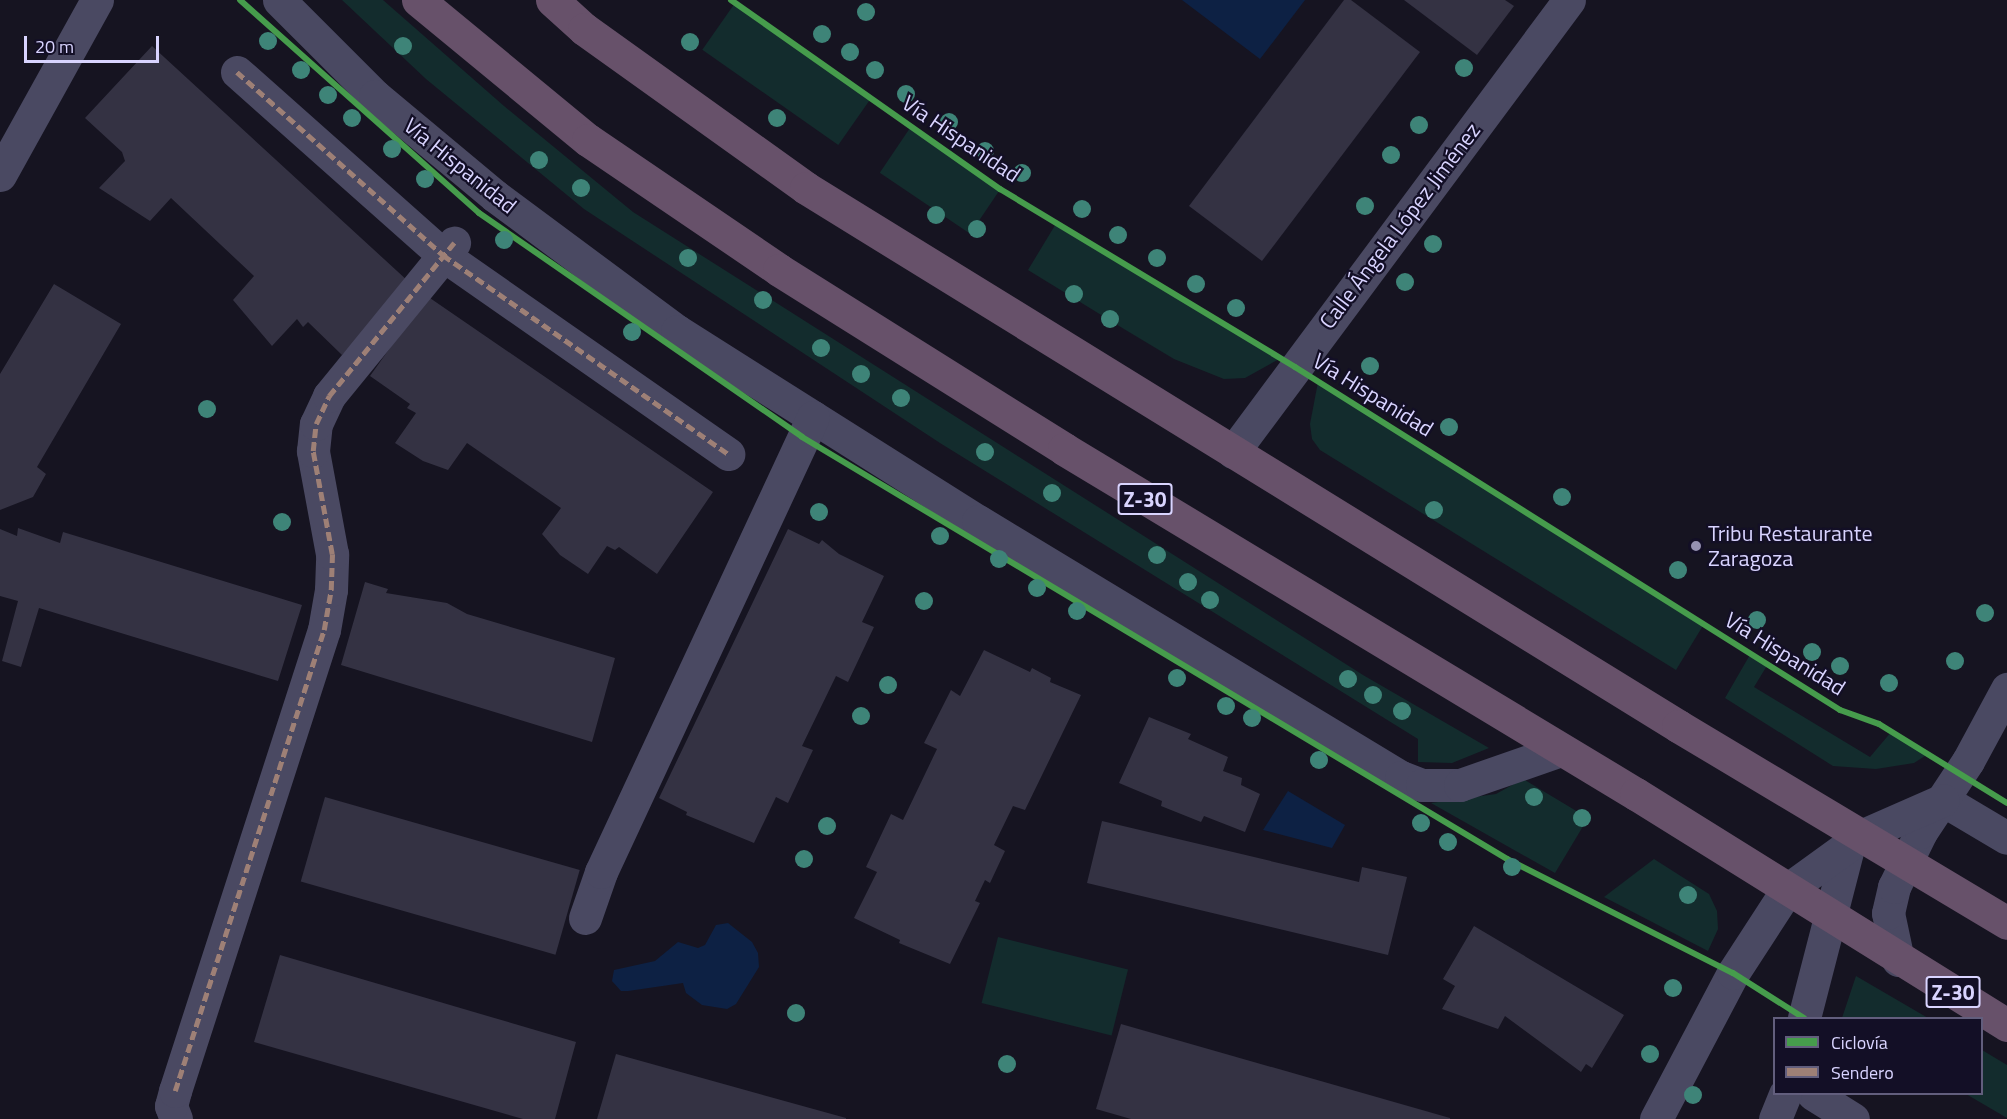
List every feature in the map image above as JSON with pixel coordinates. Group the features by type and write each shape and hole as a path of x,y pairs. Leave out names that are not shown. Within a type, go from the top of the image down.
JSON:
{"highway":[{"name":"Z-30","path":"418,0 588,140 779,270 1064,449 1561,750 1898,960 2007,1025"},
{"path":"552,0 584,29 806,188 1678,726 1856,839 1905,861 2007,923"}],"street":[{"path":"0,175 97,0"},
{"name":"Vía Hispanidad","path":"279,0 375,96 495,196 677,331 813,417 1401,777 1422,785 1460,785 1561,750"},
{"name":"Calle Ángela López Jiménez","path":"1233,452 1569,0"},
{"path":"237,72 449,249 728,454"},
{"path":"176,1105 324,630 331,590 332,554 314,451 316,424 329,396 449,249"},
{"path":"585,918 601,872 813,417"},
{"path":"1898,960 1888,913 1905,861 2007,689"},
{"path":"1656,1119 1732,973 1787,890 1856,839 1943,800"},
{"path":"1943,800 2007,838"},
{"path":"1804,1017 1828,916 1856,839"},
{"path":"1775,1119 1785,1095"},
{"path":"1815,1095 1853,1119"}],"green space":[{"path":"342,0 383,0 504,106 633,212 1363,675 1489,748 1452,763 1418,762 1418,739 940,443 584,209 426,79"},
{"path":"735,3 871,98 838,145 702,50"},
{"path":"910,128 1000,189 970,234 880,173"},
{"path":"1057,222 1281,358 1245,378 1224,379 1174,359 1124,329 1028,270"},
{"path":"1318,382 1704,624 1676,670 1320,450 1312,439 1310,424"},
{"path":"1751,653 1768,664 1754,687 1870,757 1892,731 1928,754 1914,763 1876,769 1833,766 1725,698"},
{"path":"1523,779 1588,818 1555,873 1431,803 1496,794"},
{"path":"1654,859 1709,894 1717,911 1718,929 1708,951 1604,897"},
{"path":"998,937 1128,969 1112,1035 982,1003"},
{"path":"1856,976 1926,1017 1842,1017"},
{"path":"1983,1051 2007,1065 2007,1118 1968,1095 1983,1095"}],"water":[{"path":"1182,0 1305,0 1260,59"},
{"path":"1288,791 1345,825 1332,848 1263,830"},
{"path":"728,923 752,942 758,953 759,967 736,1004 727,1009 702,1005 686,993 683,983 621,991 612,981 614,970 655,961 678,942 698,948 705,945 716,925"}],"building":[{"path":"1344,0 1351,0 1420,52 1262,261 1189,206"},
{"path":"1404,0 1505,0 1514,6 1477,55"},
{"path":"152,46 409,282 342,355 308,322 303,327 297,319 272,346 233,300 254,276 171,198 150,221 99,188 125,161 122,152 85,118"},
{"path":"54,284 121,324 37,467 46,474 33,497 0,510 0,374"},
{"path":"427,296 713,492 657,574 619,547 615,550 607,546 588,574 560,555 542,534 561,508 467,443 448,470 423,461 395,443 416,413 407,408 410,404 370,376"},
{"path":"18,528 60,543 63,532 302,605 278,681 39,608 21,667 2,661 18,601 0,596 0,529 17,536"},
{"path":"788,529 819,544 822,540 839,554 884,576 862,622 874,627 848,682 836,676 802,746 813,750 788,803 776,797 754,843 686,815 687,812 659,798"},
{"path":"365,582 388,589 386,593 447,603 467,614 615,658 592,742 341,665"},
{"path":"984,650 1030,672 1032,668 1051,678 1050,682 1081,695 1025,810 1013,806 994,845 1005,851 990,883 985,880 975,901 980,903 950,964 899,943 900,940 854,918 877,872 866,867 891,814 903,820 937,749 924,743 951,690 960,696"},
{"path":"1149,717 1191,734 1188,739 1228,757 1223,771 1242,778 1241,785 1260,794 1245,832 1204,816 1201,822 1161,806 1162,801 1119,783"},
{"path":"325,797 580,870 555,955 301,882"},
{"path":"1102,821 1359,882 1362,867 1407,877 1388,955 1087,883"},
{"path":"1474,926 1624,1015 1592,1068 1586,1064 1581,1072 1505,1016 1498,1029 1442,1009 1455,986 1443,979"},
{"path":"280,955 576,1042 555,1119 523,1119 254,1042"},
{"path":"1121,1024 1450,1119 1131,1119 1096,1109"},
{"path":"616,1054 846,1118 846,1119 597,1119"}],"marked path":[{"path":"237,72 443,255 728,454"},
{"path":"175,1091 324,630 331,590 332,554 313,451 316,424 329,396 454,243"}],"cycle path":[{"path":"240,0 479,213 802,437 1507,859 1733,973 1802,1017"},
{"path":"731,0 1000,189 1295,367 1840,710 1879,724 2007,803"}],"place":[{"name":"Tribu Restaurante Zaragoza","path":"1696,546"}]}
